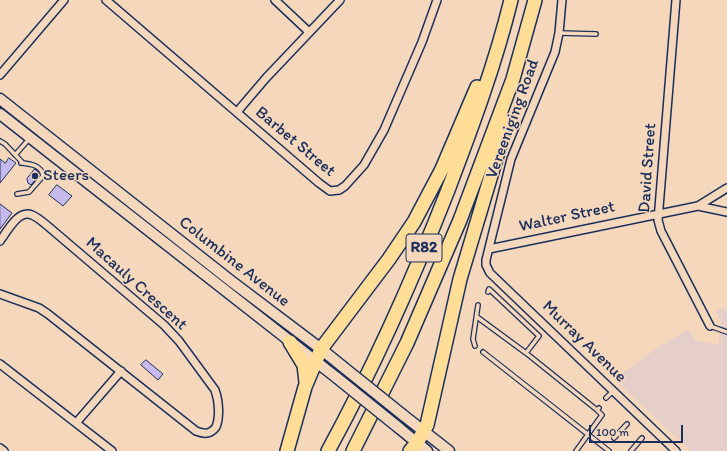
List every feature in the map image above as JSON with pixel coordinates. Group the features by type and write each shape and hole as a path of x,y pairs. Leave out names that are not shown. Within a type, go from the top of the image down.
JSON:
{"highway":[{"name":"R82","path":"328,451 393,320 431,233 479,107 501,38 510,0"},
{"name":"R82","path":"353,451 407,344 442,264 483,162 513,79 535,0"},
{"path":"287,451 305,387 321,349 389,259 414,222 442,169 486,65 501,38"},
{"path":"413,447 427,424 458,286 508,118 512,100 513,79"},
{"path":"290,342 304,365 305,387"}],"main road":[{"name":"Columbine Avenue","path":"0,99 231,281 321,349 449,451"},
{"name":"Columbine Avenue","path":"0,114 337,378 399,428 413,447 427,451"},
{"path":"0,123 18,128"}],"street":[{"path":"0,75 64,0"},
{"name":"Barbet Street","path":"106,0 325,188 334,191 342,189 364,165 378,142 422,42 437,0"},
{"path":"275,0 309,32"},
{"path":"237,112 266,78 340,0"},
{"name":"Vereeniging Road","path":"489,249 511,159 555,52 559,32 562,0"},
{"name":"David Street","path":"676,0 658,220 661,231 710,326"},
{"name":"Walter Street","path":"489,249 698,206 727,188"},
{"name":"Walter Street","path":"698,206 727,212"},
{"name":"Macauly Crescent","path":"0,241 20,216 26,214 32,215 50,228 164,325 179,341 215,390 218,413 216,427 209,433 205,434 196,430 44,311 0,294"},
{"name":"Murray Avenue","path":"489,249 486,263 490,272 676,451"},
{"path":"0,364 112,451"},
{"path":"76,423 121,371"},
{"path":"0,448 4,451"}],"lane":[{"path":"559,32 596,34"},
{"path":"15,155 31,138"},
{"path":"0,141 5,144 21,163 40,168 43,171 43,176 29,192 17,194"},
{"path":"488,292 489,289 539,336 526,353"},
{"path":"475,346 473,339 478,305"},
{"path":"477,317 598,409 602,415 576,451"},
{"path":"710,326 727,332"},
{"path":"483,352 609,451"},
{"path":"606,398 613,391"},
{"path":"614,438 627,424"},
{"path":"631,451 642,438"}],"shaded area":[{"path":"727,306 727,451 691,451 614,379 650,353 688,329 697,341 718,345 721,325 716,311"}],"building":[{"path":"9,158 16,163 0,183 0,159 5,163"},
{"name":"Steers","path":"35,169 39,175 31,185 28,183 27,179"},
{"path":"57,185 72,196 63,206 49,195"},
{"path":"0,204 12,213 0,229"},
{"path":"146,360 163,374 158,380 141,365"}],"place":[{"name":"Steers","path":"35,176"}]}
